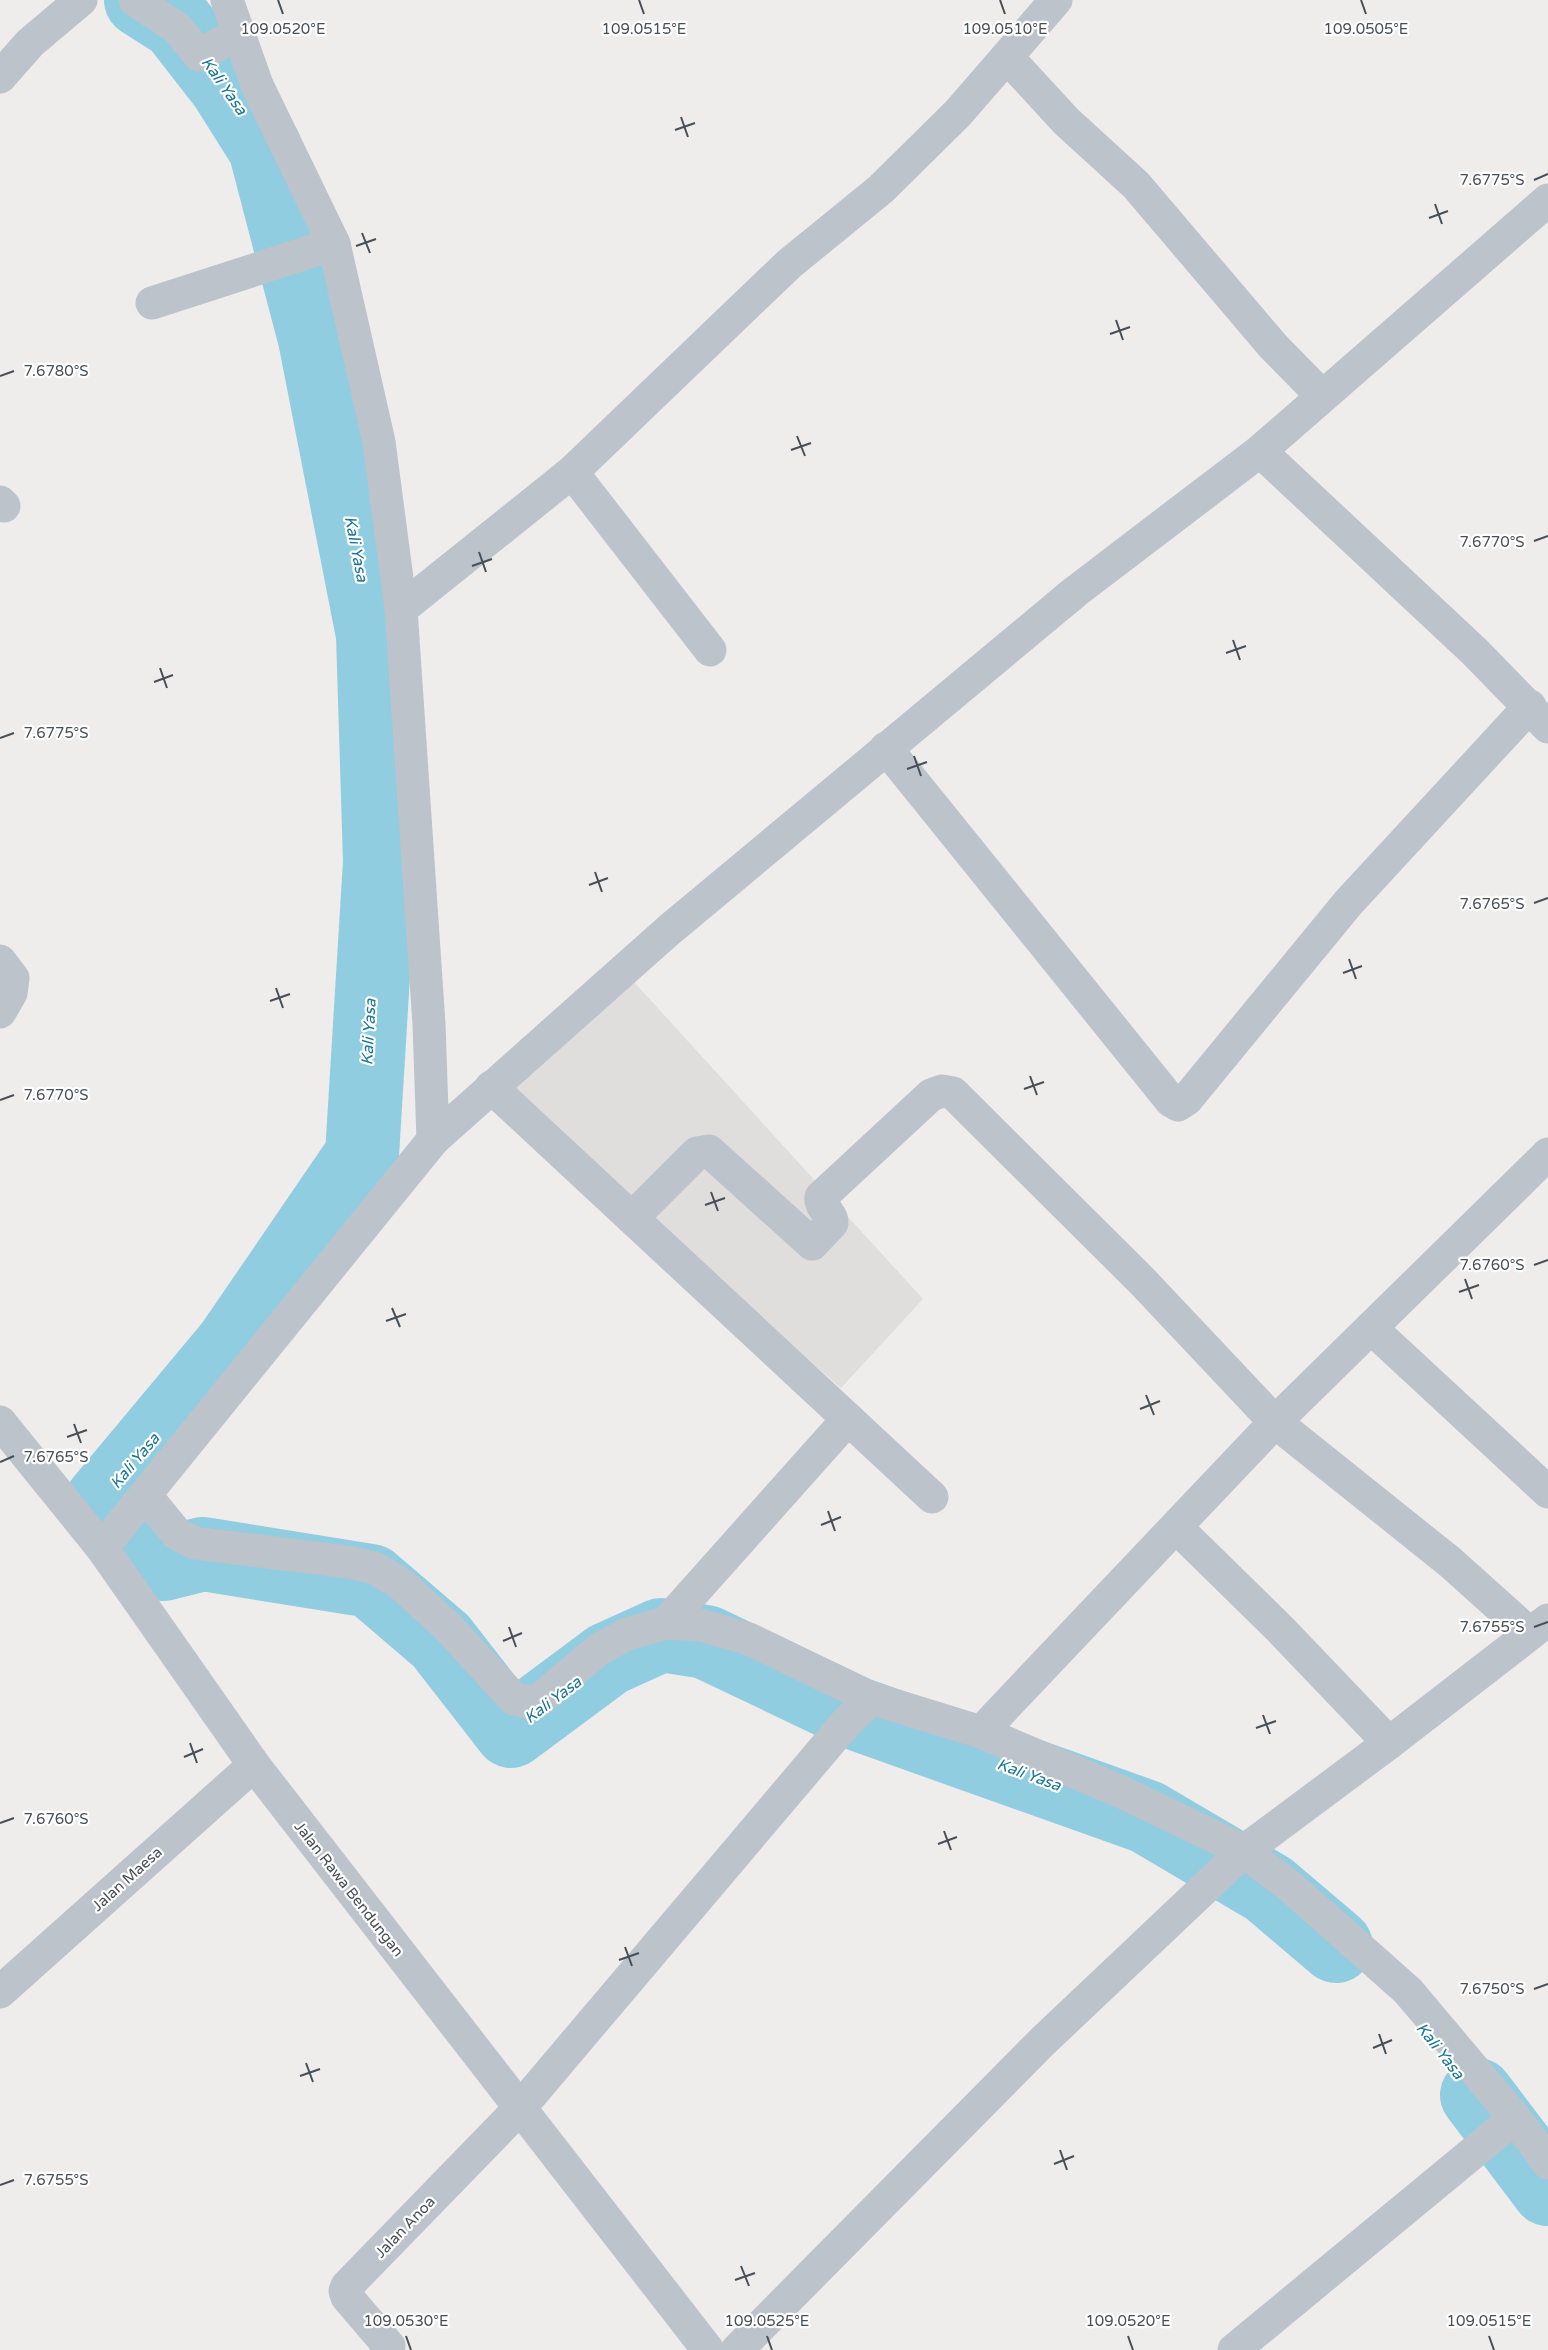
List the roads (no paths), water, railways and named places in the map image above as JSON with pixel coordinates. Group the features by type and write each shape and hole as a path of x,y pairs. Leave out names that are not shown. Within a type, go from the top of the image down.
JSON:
{"street":[{"path":"0,76 30,43 81,0"},
{"path":"135,0 173,25 200,55 236,35"},
{"path":"227,0 236,35 325,247 379,442 401,609 429,1024 433,1140"},
{"path":"401,609 572,472 789,264 880,189 958,112 1017,68 1056,0"},
{"path":"1017,68 1066,121 1136,185 1280,354 1322,396"},
{"path":"109,1539 433,1140 669,930 1075,592 1260,451 1548,200"},
{"path":"152,303 325,247"},
{"path":"886,748 1172,1101 1178,1105 1187,1099 1348,903 1539,717 1260,451"},
{"path":"572,472 710,650"},
{"path":"0,1012 11,993 14,978 5,967"},
{"path":"491,1087 932,1497"},
{"path":"632,1218 697,1154 709,1151 812,1244 832,1223 831,1216 821,1205 821,1197 931,1095 942,1091 953,1093 1142,1281 1275,1422 1450,1562 1538,1626 1232,1865 1043,2041 737,2350"},
{"path":"981,1732 1177,1528 1275,1422 1548,1154"},
{"path":"1371,1328 1548,1492"},
{"path":"666,1623 848,1419"},
{"name":"Jalan Rawa Bendungan","path":"0,1422 109,1539 254,1765 708,2350"},
{"path":"145,1497 177,1534 195,1543 348,1562 375,1568 400,1584 448,1627 514,1699 528,1702 539,1700 598,1650 627,1634 666,1623 700,1625 749,1639 858,1711 981,1732 1124,1793 1232,1865 1292,1888 1408,1991 1503,2127 1548,2163"},
{"path":"1177,1528 1280,1629 1389,1743"},
{"path":"519,2109 858,1711"},
{"name":"Jalan Maesa","path":"0,1992 254,1765"},
{"name":"Jalan Anoa","path":"386,2350 389,2346 347,2297 345,2291 347,2286 519,2109"},
{"path":"1234,2350 1503,2127"}],"waterway":[{"name":"Kali Yasa","path":"141,0 177,23 226,86 265,148 315,339 373,635 380,862 362,1155 232,1345 101,1502 163,1564 203,1554 371,1581 441,1641 511,1731 608,1659 661,1635 706,1642 855,1713 1147,1817 1269,1889 1336,1946"},
{"name":"Kali Yasa","path":"1477,2095 1548,2189"}]}
